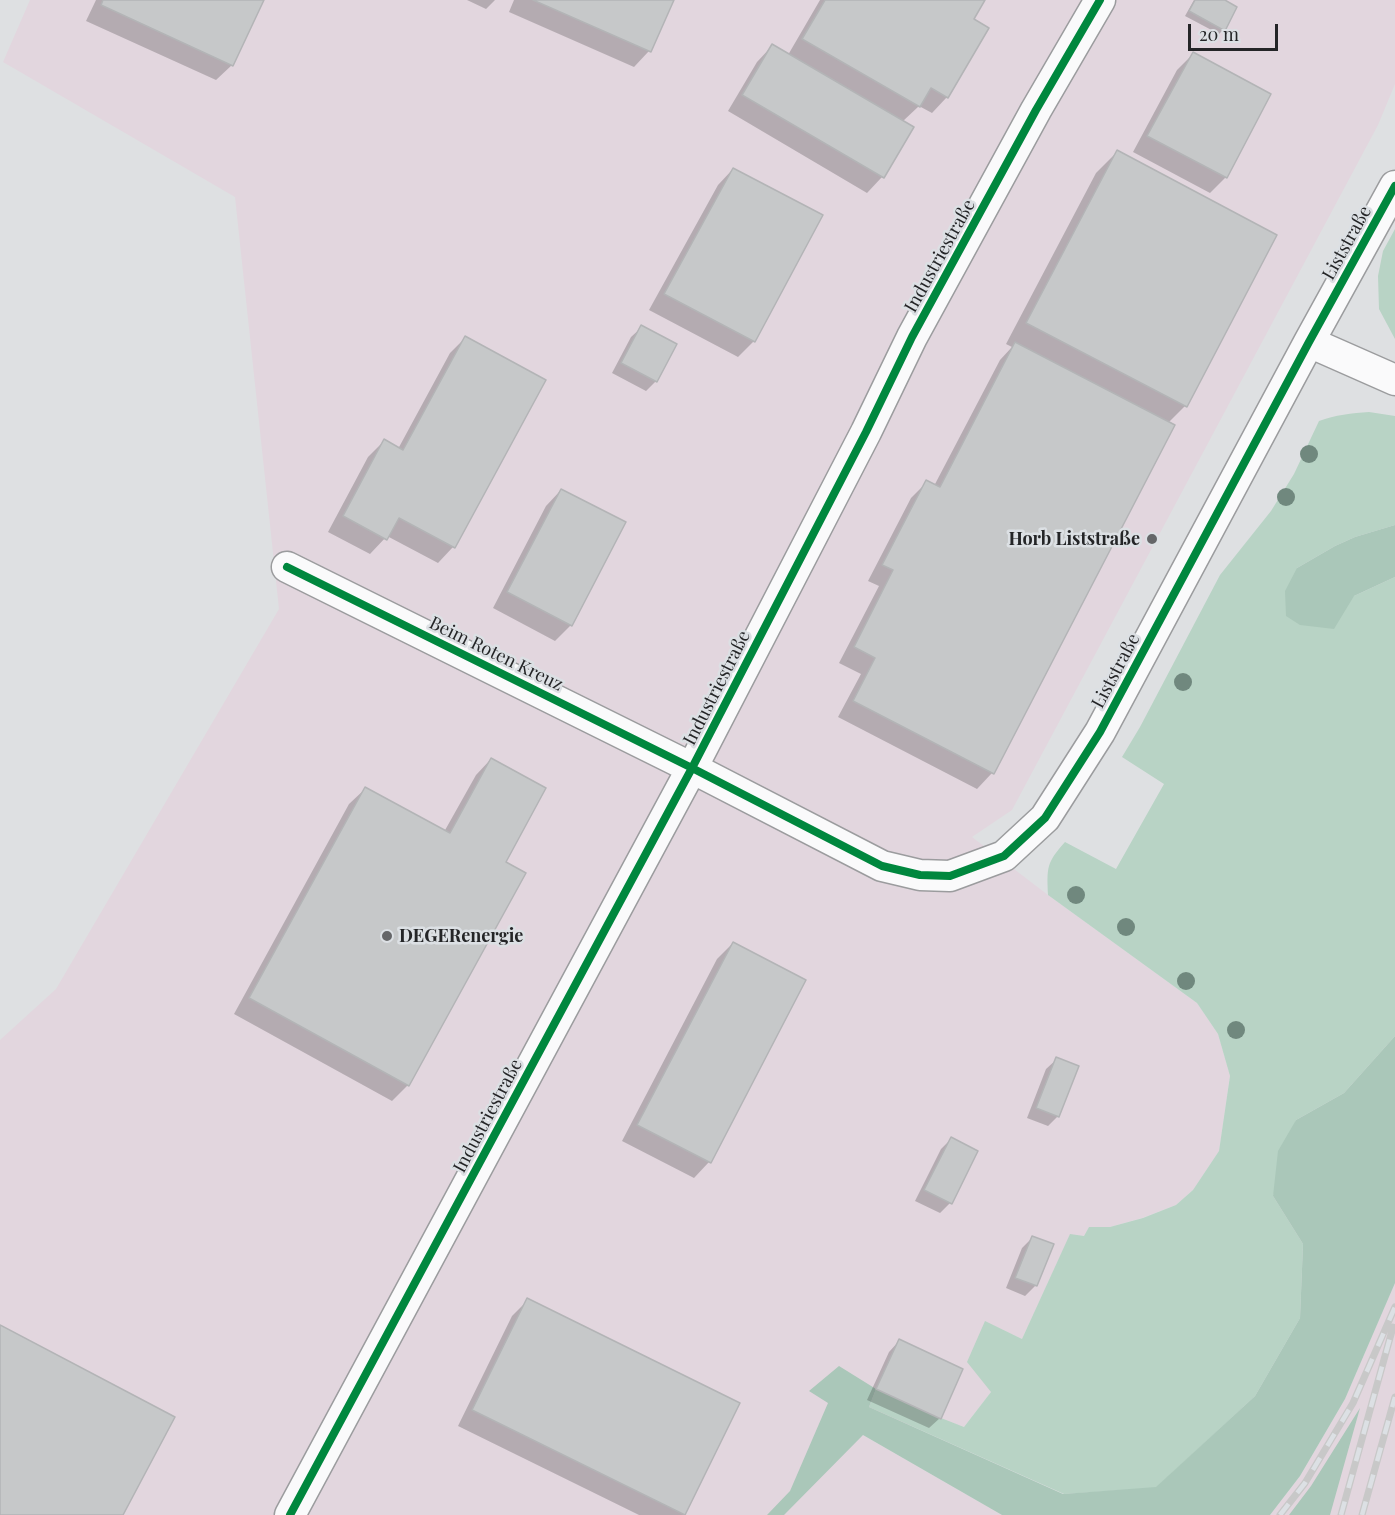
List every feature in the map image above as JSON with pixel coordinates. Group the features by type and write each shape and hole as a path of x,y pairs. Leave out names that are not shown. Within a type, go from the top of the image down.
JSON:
{"street":[{"name":"Industriestraße","path":"290,1515 692,768 866,432 912,337 1036,110 1100,0"},
{"name":"Liststraße","path":"692,768 882,866 920,875 950,876 1004,856 1045,818 1100,732 1395,186"},
{"path":"1310,342 1395,380"},
{"name":"Beim Roten Kreuz","path":"287,567 692,768"}],"shaded area":[{"path":"30,0 1395,0 1395,84 1378,125 1012,810 972,837 1197,1003 1218,1034 1230,1076 1219,1151 1193,1190 1176,1205 1142,1218 1110,1227 1089,1227 1084,1236 1070,1235 1022,1339 985,1322 991,1392 964,1427 941,1419 863,1435 1002,1515 0,1515 0,1040 56,989 279,609 235,197 3,62"},
{"path":"1395,1283 1395,1515 1270,1515 1300,1476 1345,1399"}],"green space":[{"path":"1395,229 1395,339 1379,309 1378,276 1383,251"},
{"path":"1369,412 1395,416 1395,525 1355,537 1297,568 1354,596 1395,577 1395,1036 1344,1093 1296,1120 1273,1196 1303,1244 1300,1318 1255,1396 1156,1488 1064,1494 869,1407 876,1389 964,1427 991,1392 967,1362 985,1321 1022,1339 1070,1234 1084,1236 1089,1227 1110,1227 1143,1218 1176,1205 1193,1190 1219,1151 1230,1076 1218,1034 1197,1003 1048,895 1049,866 1054,855 1065,842 1116,869 1164,784 1122,757 1220,575 1271,511 1294,474 1319,421 1331,417"},
{"path":"1395,525 1395,577 1354,596 1334,629 1300,625 1286,616 1285,591 1297,568 1355,537"},
{"path":"1395,1036 1395,1283 1345,1399 1300,1476 1270,1515 1002,1515 863,1435 784,1515 767,1515 790,1491 828,1403 809,1391 839,1366 876,1389 869,1407 1063,1494 1156,1487 1255,1396 1300,1318 1303,1244 1273,1196 1278,1151 1296,1120 1344,1093"},
{"path":"1360,1408 1330,1515 1289,1515 1311,1486"}],"building":[{"path":"103,0 264,0 233,66 101,5"},
{"path":"533,0 674,0 651,52"},
{"path":"825,0 985,0 974,19 989,28 948,98 931,88 920,107 802,39"},
{"path":"1195,0 1225,0 1237,7 1225,31 1189,11"},
{"path":"772,44 914,127 884,178 742,95"},
{"path":"1193,52 1271,94 1227,178 1147,136"},
{"path":"1117,150 1277,235 1187,407 1026,323"},
{"path":"733,168 823,215 755,342 664,294"},
{"path":"641,325 677,344 657,382 621,363"},
{"path":"465,336 546,380 455,548 399,518 387,540 343,516 384,439 403,450"},
{"path":"1015,342 1175,425 994,774 853,701 875,658 854,647 893,570 882,565 926,480 940,487"},
{"path":"561,489 626,522 572,626 507,592"},
{"name":"DEGERenergie","path":"491,758 546,788 506,862 526,873 409,1086 249,998 365,787 450,833"},
{"path":"733,942 806,980 711,1163 637,1125"},
{"path":"1056,1057 1079,1066 1059,1117 1036,1108"},
{"path":"951,1137 978,1151 952,1204 924,1190"},
{"path":"1032,1236 1054,1244 1037,1286 1015,1278"},
{"path":"527,1298 740,1403 685,1515 472,1410"},
{"path":"0,1325 175,1417 123,1515 0,1515"},
{"path":"899,1339 963,1369 941,1419 876,1389"}],"railway":[{"path":"1280,1515 1305,1483 1353,1403 1395,1307"},
{"path":"1341,1515 1393,1327"},
{"path":"1362,1515 1395,1397"}],"cycle path":[{"path":"290,1515 692,768 866,432 912,337 1036,110 1100,0"},
{"path":"287,567 692,768 882,866 920,875 950,876 1004,856 1045,818 1100,732 1395,186"}],"place":[{"name":"Horb Liststraße","path":"1152,539"},
{"name":"DEGERenergie","path":"387,936"}]}
